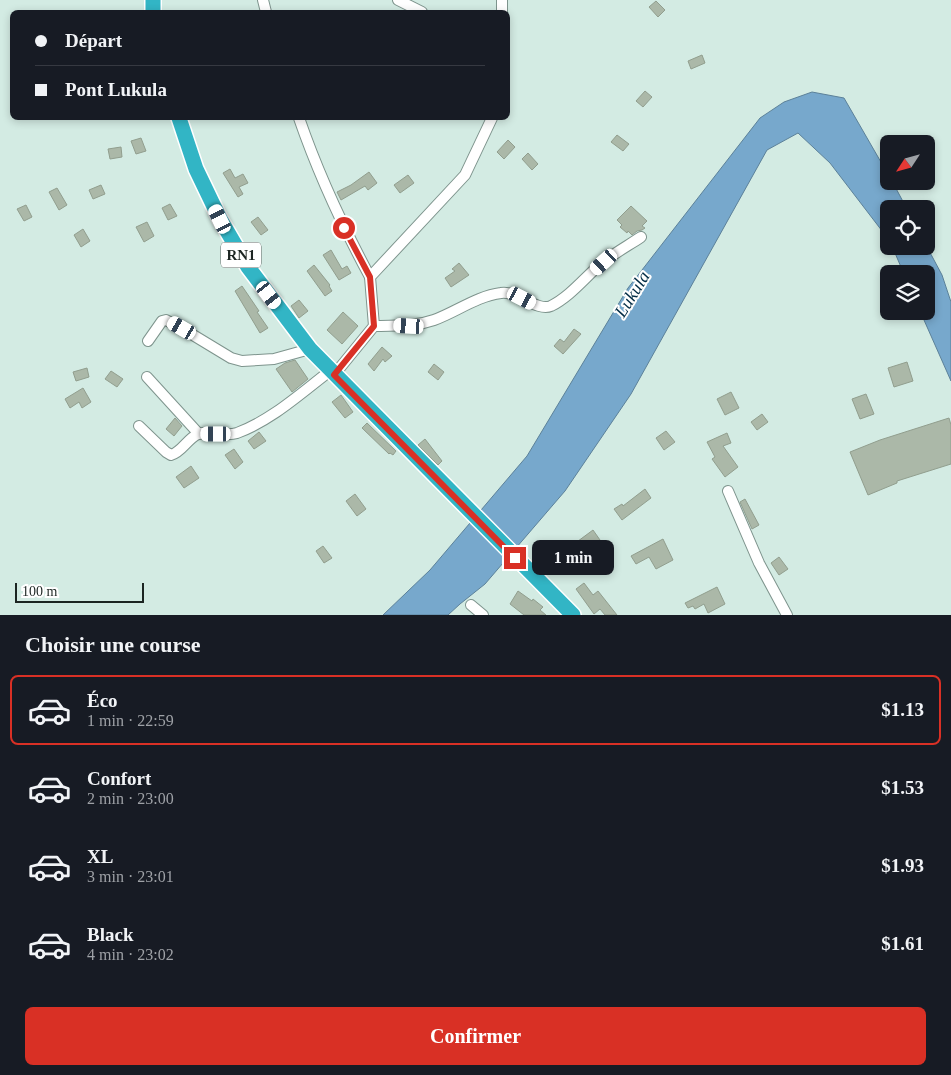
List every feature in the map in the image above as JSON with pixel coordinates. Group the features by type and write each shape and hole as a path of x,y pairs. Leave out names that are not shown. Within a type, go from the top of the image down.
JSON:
{"highway":[{"name":"RN1","path":"179,120 196,169 220,219 248,267 310,349 468,511 573,615"}],"street":[{"path":"398,0 418,10"},
{"path":"140,426 171,455 177,454 186,442 199,434 234,434 255,426 332,373 374,326 370,277 344,228 312,154 300,120"},
{"path":"370,277 465,176 491,120"},
{"path":"374,326 409,326 434,320 503,292 522,298 540,307 549,307 568,294 604,262 641,237"},
{"path":"148,340 162,322 166,320 230,358 242,361 274,359 310,349"},
{"path":"147,377 199,434"},
{"path":"728,491 759,563 787,615"},
{"path":"471,605 483,615"}],"water":[{"name":"Lukula","path":"812,92 844,98 880,160 880,190 897,190 902,200 880,200 880,228 830,163 798,133 767,150 631,394 565,491 485,584 448,615 383,615 430,570 527,456 628,288 760,118 784,102"},
{"path":"896,255 931,255 942,275 951,302 951,381 924,320 935,320 935,265 900,265"}],"building":[{"path":"656,1 665,10 658,17 649,7"},
{"path":"702,55 705,63 691,69 688,61"},
{"path":"645,91 652,97 643,107 636,101"},
{"path":"617,135 629,144 623,151 611,142"},
{"path":"141,138 146,151 136,154 131,141"},
{"path":"508,140 515,147 504,159 497,152"},
{"path":"121,147 122,157 110,159 108,149"},
{"path":"528,153 538,164 532,170 522,159"},
{"path":"230,169 235,178 243,174 248,183 239,187 243,194 238,197 223,173"},
{"path":"369,172 377,183 368,190 365,186 341,200 337,192"},
{"path":"408,175 414,183 400,193 394,185"},
{"path":"101,185 105,194 93,199 89,190"},
{"path":"57,188 67,205 59,210 49,192"},
{"path":"170,204 177,216 168,220 162,208"},
{"path":"26,205 32,217 24,221 17,209"},
{"path":"631,206 647,221 642,226 645,228 632,235 620,227 622,225 617,220"},
{"path":"258,217 268,230 261,235 251,222"},
{"path":"147,222 154,236 144,242 136,227"},
{"path":"83,229 90,241 81,247 74,235"},
{"path":"331,250 342,269 347,266 351,273 339,280 323,255"},
{"path":"459,263 469,275 451,287 445,278 455,271 452,269"},
{"path":"314,265 330,285 332,291 325,296 307,271"},
{"path":"242,286 268,328 260,333 235,291"},
{"path":"299,300 308,311 299,318 291,306"},
{"path":"343,312 358,326 342,344 327,330"},
{"path":"574,329 581,334 563,354 554,346 560,339 564,342"},
{"path":"382,347 392,356 385,362 383,359 374,371 368,364"},
{"path":"295,360 308,379 292,392 276,369 285,363"},
{"path":"907,362 913,381 894,387 888,368"},
{"path":"434,364 444,372 438,380 428,372"},
{"path":"87,368 89,377 76,381 73,372"},
{"path":"111,371 123,379 117,387 105,379"},
{"path":"83,388 91,402 82,408 79,402 70,408 65,399"},
{"path":"731,392 739,408 725,415 717,399"},
{"path":"866,394 874,414 860,419 852,399"},
{"path":"341,395 353,412 345,418 332,402"},
{"path":"762,414 768,422 757,430 751,422"},
{"path":"175,418 182,426 174,436 166,429"},
{"path":"949,418 951,425 951,464 897,481 897,483 868,495 850,452 880,440"},
{"path":"367,423 396,451 393,455 389,454 362,428"},
{"path":"666,431 675,442 664,450 656,438"},
{"path":"259,432 266,441 254,449 248,441"},
{"path":"727,433 731,443 723,446 738,467 725,477 712,459 715,457 707,442"},
{"path":"425,439 442,461 438,465 418,445"},
{"path":"234,449 243,462 235,469 225,455"},
{"path":"191,466 199,478 184,488 176,477"},
{"path":"645,489 651,498 622,520 614,509 622,504 623,506"},
{"path":"355,494 366,509 357,516 346,501"},
{"path":"745,499 759,525 752,529 740,502"},
{"path":"593,530 607,550 583,566 570,547"},
{"path":"663,539 673,560 656,569 649,557 636,564 631,556"},
{"path":"323,546 332,558 324,563 316,551"},
{"path":"779,557 788,569 779,575 771,563"},
{"path":"584,583 593,595 598,591 617,615 605,615 600,609 594,614 576,589"},
{"path":"717,587 725,604 708,613 704,604 695,609 693,606 688,608 685,603"},
{"path":"518,591 543,607 540,610 546,615 524,615 510,604"}],"route":[{"path":"344,228 370,277 374,326 334,375 515,558"}]}
